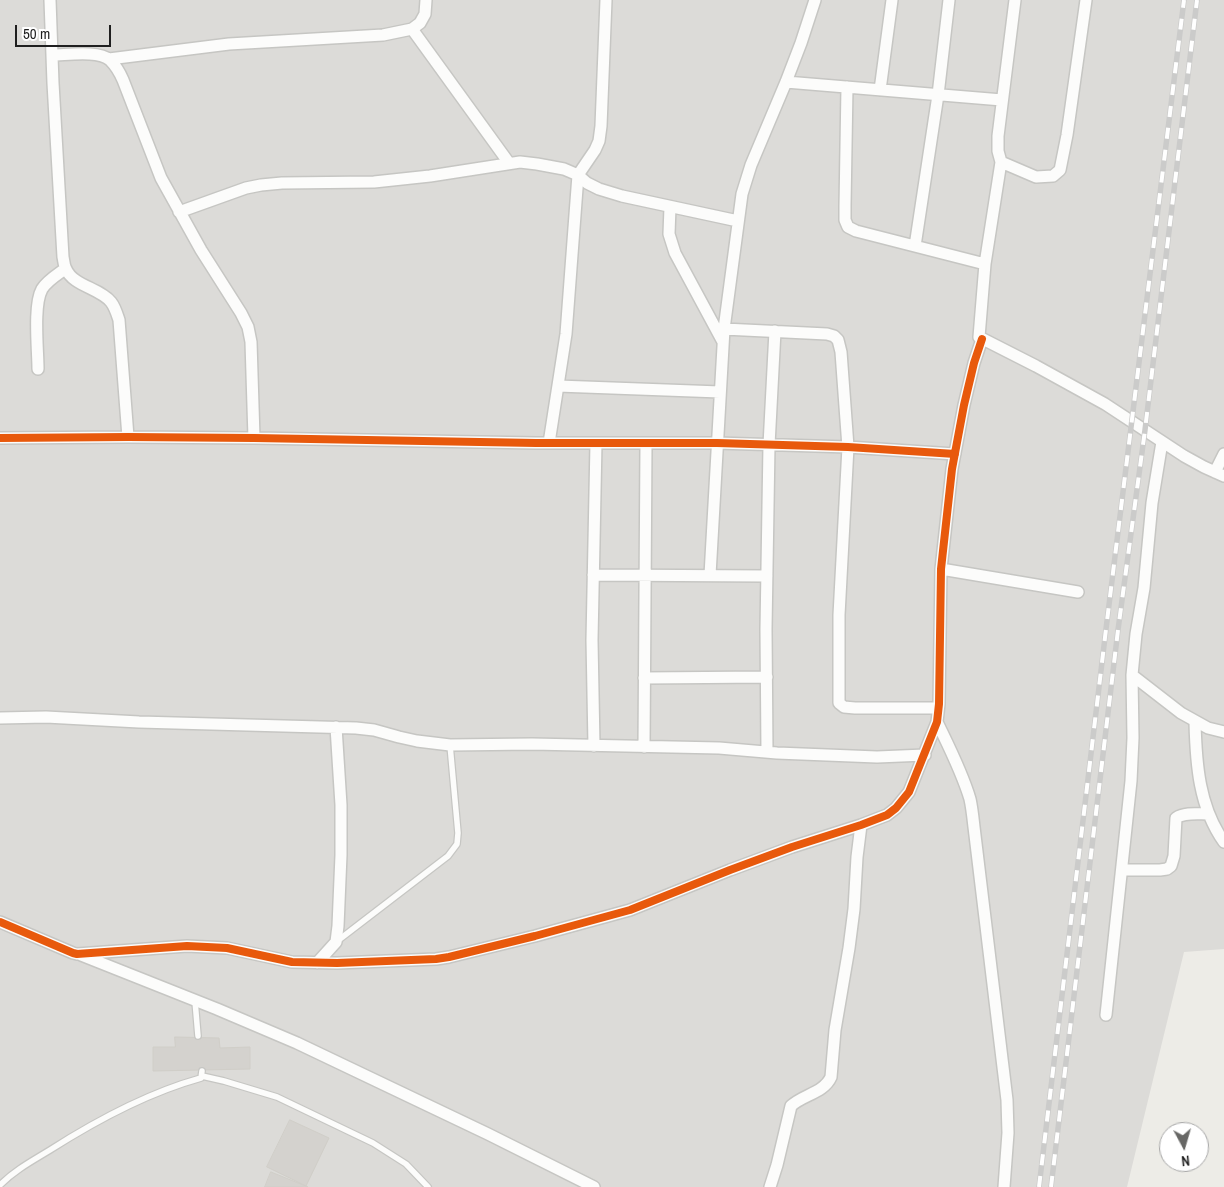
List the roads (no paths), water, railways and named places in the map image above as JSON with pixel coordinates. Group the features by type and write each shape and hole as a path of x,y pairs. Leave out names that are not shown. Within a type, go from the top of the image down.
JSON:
{"street":[{"path":"50,0 63,257 70,277 100,293 110,300 116,309 119,320 128,437"},
{"path":"52,55 85,54 108,59 229,44 383,35 412,29 420,23 426,14 426,0"},
{"path":"548,444 568,315 578,175 589,160 599,140 601,126 606,0"},
{"path":"710,575 724,329 742,194 751,165 801,43 815,0"},
{"path":"880,90 892,0"},
{"path":"915,246 938,95 948,0"},
{"path":"1015,0 998,136 998,151 1001,162 985,264 979,337 1105,404 1162,442 1220,474 1224,454"},
{"path":"1001,162 1036,177 1053,176 1060,170 1070,116 1086,0"},
{"path":"412,29 509,163"},
{"path":"108,59 117,68 123,80 161,178 201,250 233,299 248,327 251,342 254,438"},
{"path":"786,82 1002,100"},
{"path":"847,87 845,220 848,227 856,231 985,264"},
{"path":"179,212 246,188 261,185 374,182 430,176 520,162 564,169 578,175 599,189 622,196 738,221"},
{"path":"670,206 669,234 675,254 723,343"},
{"path":"38,370 38,298 43,288 66,269"},
{"path":"724,329 827,334 834,336 838,340 842,361 848,447 839,615 839,703 844,707 855,708 938,708"},
{"path":"767,752 769,445 775,331"},
{"path":"77,954 187,946 227,948 292,962 419,961 449,957 630,910 792,847 876,820 896,808 909,792 937,722 941,569 952,469 966,396 982,339"},
{"path":"558,386 720,392"},
{"path":"0,438 254,438 548,444 717,443 848,447 955,454"},
{"path":"1106,1015 1129,804 1132,758 1132,675 1136,634 1144,588 1152,503 1162,442"},
{"path":"594,746 592,640 596,443"},
{"path":"644,747 646,444"},
{"path":"941,569 1078,592"},
{"path":"593,575 767,576"},
{"path":"1132,675 1195,722 1224,732"},
{"path":"644,678 767,677"},
{"path":"0,718 336,727 374,730 411,740 450,745 532,744 719,748 877,757 924,755"},
{"path":"937,722 953,755 970,800 974,827 1008,1100 1008,1133 1004,1187"},
{"path":"1195,722 1201,790 1208,814 1224,842"},
{"path":"317,963 336,942 338,926 341,805 336,727"},
{"path":"1122,870 1160,870 1169,868 1174,856 1176,818 1184,815 1208,814"},
{"path":"770,1187 791,1106 822,1088 830,1077 835,1030 849,948 861,825"},
{"path":"0,922 297,1043 594,1187"}],"lane":[{"path":"336,942 448,856 453,850 458,838 458,824 450,745"},
{"path":"195,1000 198,1036"},
{"path":"0,1185 10,1174 89,1127 137,1101 177,1085 201,1078 202,1074 277,1098 373,1143 406,1164 428,1187"}],"railway":[{"path":"1039,1187 1184,0"},
{"path":"1051,1187 1197,0"}]}
